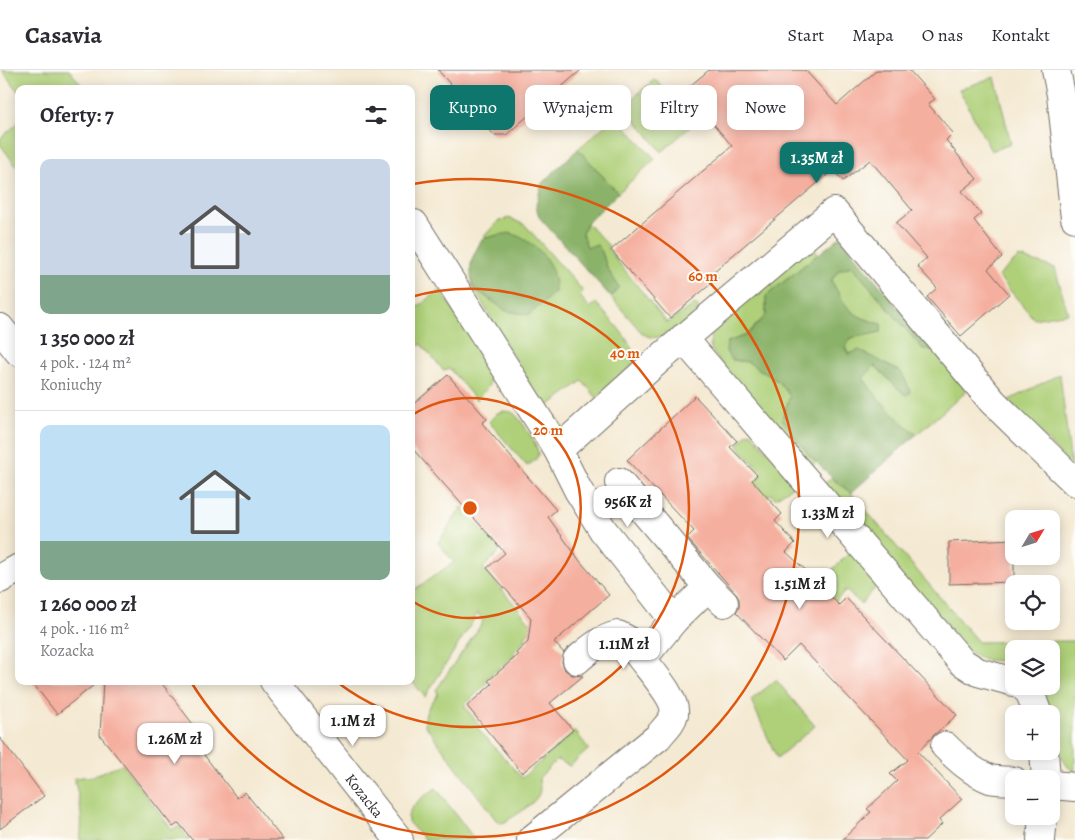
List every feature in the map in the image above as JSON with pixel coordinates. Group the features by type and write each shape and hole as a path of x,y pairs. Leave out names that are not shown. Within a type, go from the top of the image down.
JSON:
{"street":[{"path":"1056,70 1061,95 1075,218"},
{"path":"558,450 683,338 834,212 993,402 1075,482"},
{"path":"415,226 558,450 578,490 602,530 674,620"},
{"path":"0,328 15,347"},
{"path":"683,338 962,662 978,672 1005,680"},
{"path":"619,482 716,595 674,620 642,659"},
{"path":"0,579 15,570"},
{"path":"531,840 658,736 674,713 671,699 642,659 626,640 618,635 608,637 596,644 577,660"},
{"name":"Kozacka","path":"277,685 399,840"},
{"path":"945,746 963,764 992,780 1005,781"},
{"path":"1060,786 1075,787"},
{"path":"1041,840 1042,825"}],"green space":[{"path":"2,70 69,70 82,85 15,85 15,88"},
{"path":"995,77 1011,144 991,151 959,89"},
{"path":"655,79 660,85 648,85"},
{"path":"641,91 641,127 631,114 631,100"},
{"path":"15,126 15,165 0,144 0,139"},
{"path":"600,130 629,130 655,159 618,193 578,149"},
{"path":"644,130 686,130 662,152"},
{"path":"578,149 618,193 587,223 582,233 587,247 597,245 602,252 607,268 619,287 611,297 539,217 536,205 542,183"},
{"path":"509,218 525,225 583,291 580,296 590,308 596,303 614,323 630,345 633,353 635,362 597,398 582,381 547,407 564,428 561,431 554,426 473,287 491,301 498,235 482,239 497,222"},
{"path":"587,223 609,246 607,248 667,323 695,304 699,309 680,326 665,335 650,337 642,333 611,297 618,287 607,268 602,252 587,247 582,233"},
{"path":"511,233 521,237 544,255 555,281 555,292 529,315 506,311 473,287 471,267 475,252 482,239"},
{"path":"840,237 933,350 923,349 852,266 839,270 831,280 845,304 855,314 881,324 881,332 851,338 845,348 849,354 859,350 901,372 911,392 905,395 875,366 863,378 887,408 917,434 851,493 831,477 814,459 782,419 790,396 779,382 748,362 732,360 726,352 727,342 747,335 766,315 766,296"},
{"path":"810,242 818,254 766,296 766,315 747,335 727,342 732,360 748,362 779,382 790,396 782,419 810,457 816,462 807,470 713,353 710,345 711,333"},
{"path":"1019,257 1055,268 1068,313 1034,319 998,276"},
{"path":"852,266 923,349 933,350 967,391 917,434 887,408 863,378 875,366 905,395 911,392 901,372 849,354 845,348 851,338 881,332 881,324 855,314 845,304 831,281 839,270"},
{"path":"440,290 489,366 490,381 476,400 449,368 444,371 421,344 418,346 415,343 415,309"},
{"path":"1060,374 1071,466 1009,400"},
{"path":"512,412 520,420 538,451 537,457 527,466 489,422 497,413"},
{"path":"751,432 794,481 792,487 775,498 770,494 763,500 750,488 762,473 738,446 746,434"},
{"path":"831,478 851,493 978,642 1005,642 1005,661 986,660 971,653 822,486"},
{"path":"462,507 500,551 483,568 534,627 526,635 525,641 513,653 515,655 485,680 487,683 464,706 481,727 478,729 522,778 575,731 589,749 570,766 557,760 539,778 540,792 537,798 524,810 505,822 500,823 496,820 425,725 426,712 438,694 436,690 483,622 478,613 425,697 415,685 415,589 454,562 438,543"},
{"path":"853,553 876,576 877,586 861,604 846,590 829,608 816,594 826,584 823,579 848,554"},
{"path":"1060,641 1075,641 1075,773 1067,766 1060,754 1060,705 1047,705 1042,695 1060,695"},
{"path":"776,680 815,726 777,758 751,700"},
{"path":"122,764 172,830 179,826 189,840 80,840 81,816 74,778 93,776"},
{"path":"436,788 475,840 425,840 408,822 408,816 413,806"}],"building":[{"path":"438,70 581,70 564,85 525,85 525,119 515,127 515,85 451,85"},
{"path":"709,70 805,70 837,105 877,70 909,70 935,99 928,104 953,133 946,140 977,179 962,191 981,214 974,220 1002,257 988,269 1009,294 961,336 927,297 937,288 917,266 927,258 896,223 912,210 870,160 843,181 833,170 713,272 718,278 670,318 611,250 732,146 717,128 717,85 691,85"},
{"path":"490,130 512,130 506,135 494,135"},
{"path":"448,375 487,419 482,423 556,510 548,517 580,561 609,595 554,642 564,653 562,662 565,670 572,675 583,676 550,703 573,730 522,773 467,706 492,684 488,681 518,655 516,653 528,642 531,618 487,568 505,553 415,452 415,403"},
{"path":"695,396 737,441 730,447 757,475 752,480 782,514 775,521 795,543 786,552 839,605 846,598 957,715 918,752 962,799 939,820 942,824 925,840 842,840 871,812 867,809 897,781 890,774 908,760 799,645 783,661 736,612 739,607 739,599 735,592 687,538 694,531 627,460"},
{"path":"1005,539 1005,565 1014,565 1014,575 1005,575 1005,582 949,584 949,542"},
{"path":"34,685 94,685 57,714"},
{"path":"103,685 163,685 199,732 191,738 237,798 245,792 283,840 192,840 179,823 173,827 100,735"},
{"path":"0,738 44,796 0,829"}]}
